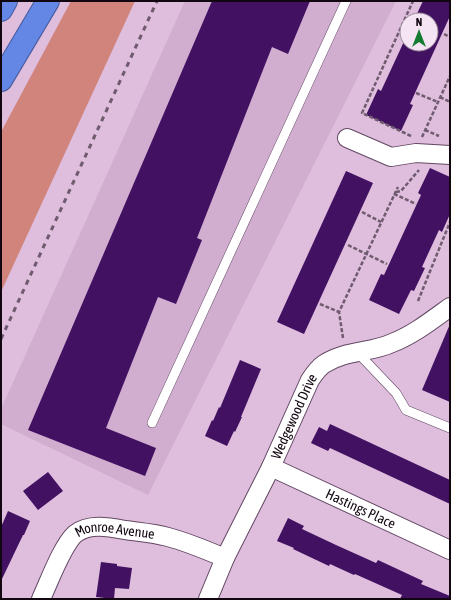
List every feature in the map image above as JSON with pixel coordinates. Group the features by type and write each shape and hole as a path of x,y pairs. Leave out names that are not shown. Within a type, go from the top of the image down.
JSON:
{"highway":[{"path":"1,10 6,1"},
{"path":"1,80 48,1"}],"street":[{"path":"347,138 391,157 420,154 450,155"},
{"name":"Wedgewood Drive","path":"208,599 225,558 271,467 310,380 316,371 324,364 337,357 391,344 404,338 450,307"},
{"name":"Hastings Place","path":"271,467 450,550"},
{"name":"Monroe Avenue","path":"42,599 60,558 71,539 81,530 88,528 118,529 167,537 225,558"}],"lane":[{"path":"152,423 346,1"},
{"path":"351,353 396,393 406,410 450,428"}],"path":[{"path":"413,1 362,113 420,154"},
{"path":"444,34 450,36"},
{"path":"395,193 401,190 420,154 438,102 450,76"},
{"path":"416,93 438,102"},
{"path":"440,98 450,102"},
{"path":"351,353 339,312 398,187"},
{"path":"395,193 416,204"},
{"path":"362,212 381,222"},
{"path":"418,301 450,222"},
{"path":"348,245 387,264"},
{"path":"320,304 339,312"}],"shaded area":[{"path":"71,1 135,1 1,292 1,132"},
{"path":"185,1 396,1 148,495 1,424 1,409"}],"building":[{"path":"212,1 310,1 288,54 272,47 197,238 202,240 176,304 158,297 106,428 156,448 145,476 28,430"},
{"path":"423,1 450,1 450,16 439,40 439,12 418,12"},
{"path":"399,52 434,52 410,104 413,105 401,131 366,115 378,89 381,91"},
{"path":"430,168 450,177 450,214 442,232 439,230 422,267 425,268 414,291 411,290 399,314 369,300 381,274 384,275 421,195 418,193"},
{"path":"346,171 373,183 304,334 277,322"},
{"path":"450,324 450,402 422,390"},
{"path":"240,360 261,369 242,417 227,446 205,436 219,407 220,408"},
{"path":"330,424 450,480 450,504 330,448 328,451 311,443 319,427 327,431"},
{"path":"48,472 63,491 38,510 23,491"},
{"path":"8,511 30,521 1,581 1,527"},
{"path":"288,518 304,526 302,529 336,545 376,563 378,560 423,581 421,584 450,596 450,599 400,599 402,595 330,564 329,566 277,541"},
{"path":"101,562 132,568 129,589 115,588 114,599 96,597"}],"railway":[{"path":"1,339 157,1"}]}
